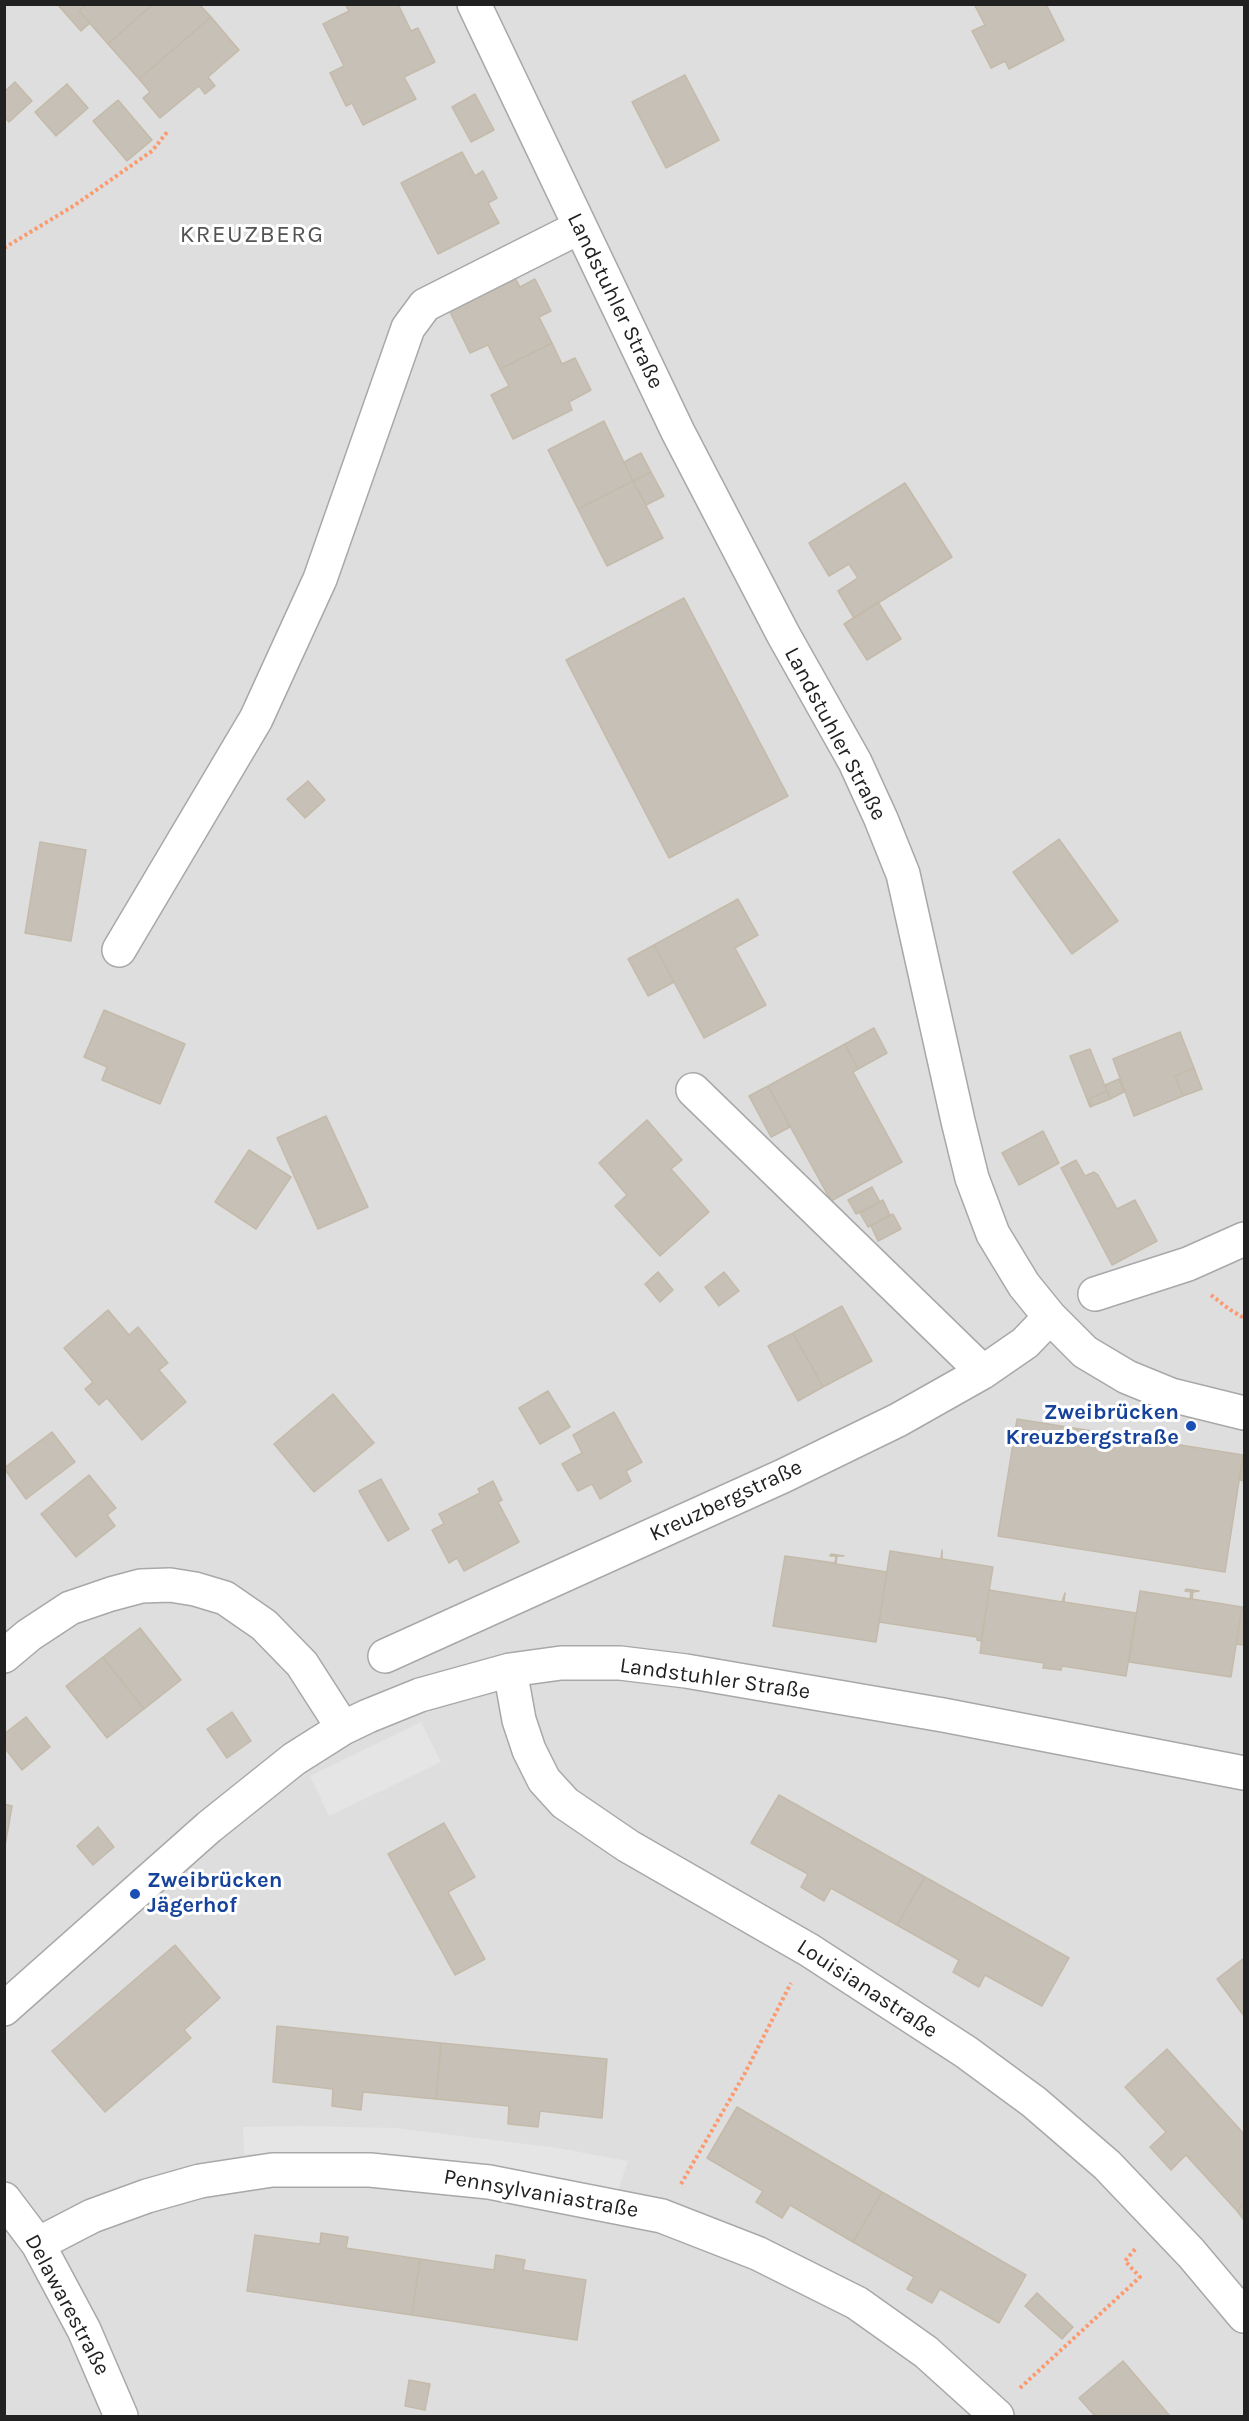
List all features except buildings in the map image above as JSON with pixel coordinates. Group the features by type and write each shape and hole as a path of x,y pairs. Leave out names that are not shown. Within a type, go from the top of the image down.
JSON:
{"street":[{"name":"Landstuhler Straße","path":"474,4 678,432 783,634 855,762 882,819 903,874 972,1178 993,1234 1024,1285 1050,1317 1085,1352 1127,1377 1171,1395 1245,1413"},
{"path":"120,950 256,719 320,579 408,328 425,305 580,227"},
{"path":"693,1090 983,1372"},
{"path":"1095,1294 1188,1264 1245,1239"},
{"name":"Kreuzbergstraße","path":"385,1656 783,1476 898,1420 983,1372 1025,1343 1050,1317"},
{"path":"4,1656 28,1635 70,1608 111,1593 141,1586 170,1585 195,1589 225,1598 264,1625 302,1664 343,1728"},
{"name":"Landstuhler Straße","path":"4,2009 250,1792 294,1759 343,1728 420,1695 510,1670 561,1663 620,1663 686,1671 943,1715 1245,1773"},
{"name":"Louisianastraße","path":"510,1670 519,1720 529,1750 544,1780 565,1803 628,1846 809,1950 966,2052 1034,2102 1107,2164 1245,2316"},
{"name":"Pennsylvaniastraße","path":"38,2244 92,2216 147,2196 200,2181 272,2170 370,2170 489,2182 662,2216 757,2253 857,2303 926,2352 995,2415"},
{"name":"Delawarestraße","path":"4,2199 38,2244 84,2330 121,2416"}],"path":[{"path":"4,248 75,205 152,151 168,131"},
{"path":"662,2216 744,2075 809,1950"},
{"path":"995,2415 1140,2277 1125,2261 1160,2220"}],"shaded area":[{"path":"5,5 1244,5 1244,2416 5,2416"},
{"path":"421,1722 441,1762 329,1816 310,1776"},
{"path":"243,2127 396,2128 558,2148 628,2161 618,2190 474,2164 307,2154 244,2154"}],"place":[{"name":"Zweibrücken Kreuzbergstraße","path":"1191,1426"},
{"name":"Zweibrücken Jägerhof","path":"135,1894"}],"district":[{"name":"KREUZBERG","path":"252,235"}]}
